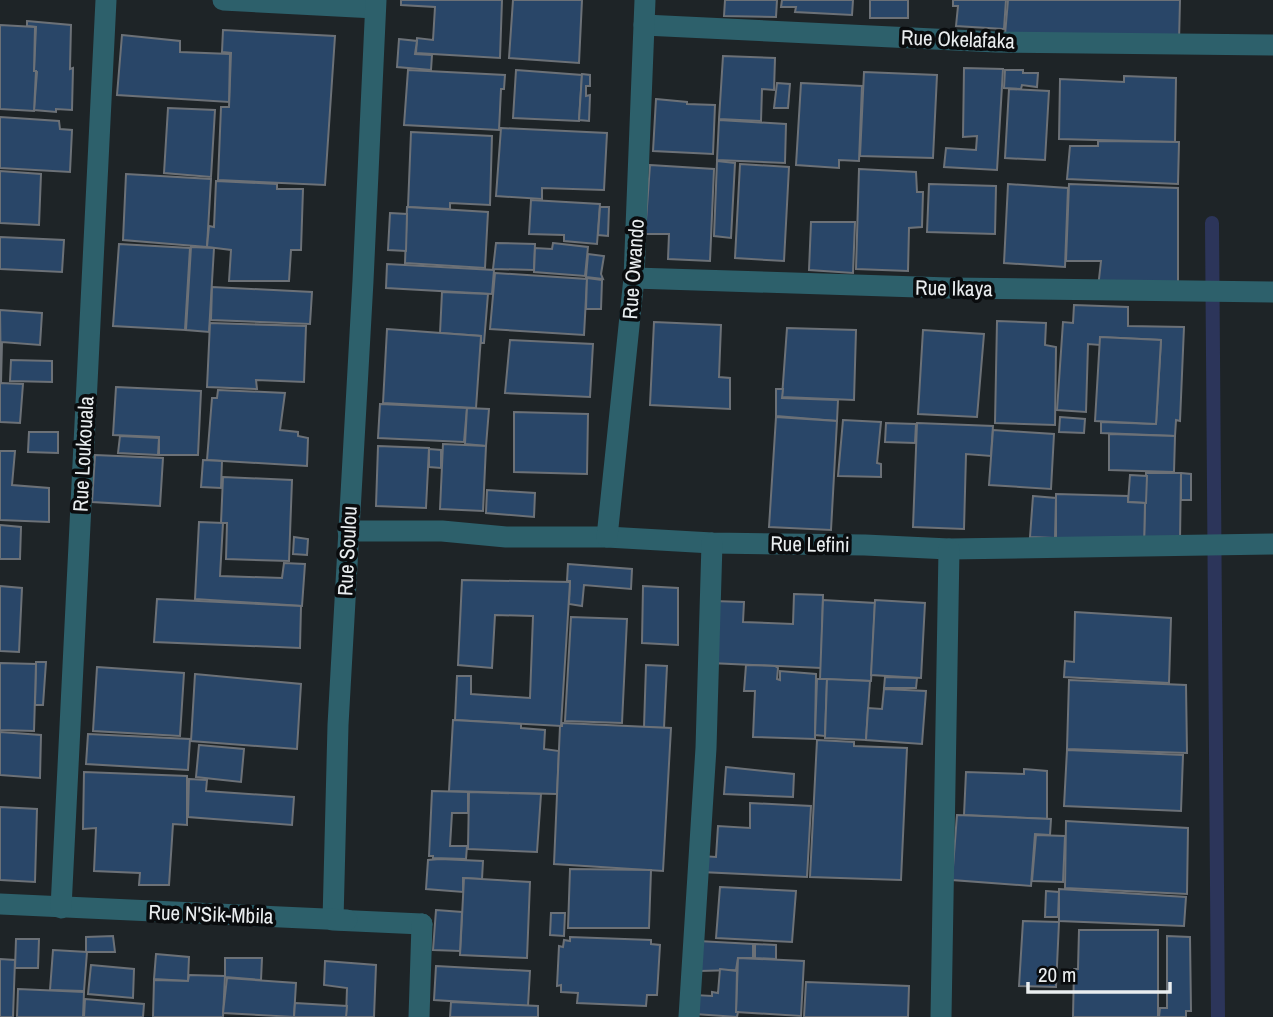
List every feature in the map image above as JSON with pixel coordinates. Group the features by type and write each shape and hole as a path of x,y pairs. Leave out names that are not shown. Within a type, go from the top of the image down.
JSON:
{"street":[{"name":"Rue Loukouala","path":"61,908 106,0"},
{"path":"223,0 375,4"},
{"name":"Rue Owando","path":"607,537 634,278 645,0"},
{"name":"Rue Soulou","path":"375,4 363,281 338,725 332,919 422,924"},
{"name":"Rue Okelafaka","path":"644,24 996,42 1273,44"},
{"name":"Rue Ikaya","path":"634,278 949,288 1273,292"},
{"name":"Rue Lefini","path":"348,531 442,531 506,537 607,537 712,543 950,549 1273,544"},
{"path":"689,1017 706,748 712,543"},
{"path":"941,1017 950,549"},
{"name":"Rue N'Sik-Mbila","path":"0,904 422,924"},
{"path":"419,1017 422,924"}],"building":[{"path":"401,0 502,0 500,58 416,53 417,38 433,40 435,7 401,5"},
{"path":"513,0 582,0 579,63 509,58"},
{"path":"725,0 777,0 776,17 724,16"},
{"path":"782,0 853,0 852,15 795,12 796,7 781,7"},
{"path":"870,0 908,0 908,18 870,18"},
{"path":"953,0 1006,0 1004,29 956,26 958,6 953,6"},
{"path":"1008,0 1180,0 1179,42 1005,35"},
{"path":"27,21 71,25 72,110 34,110 36,27 27,26"},
{"path":"0,25 35,27 34,111 0,109"},
{"path":"223,30 335,36 325,185 218,180 221,107 229,107 231,53 222,52"},
{"path":"122,35 180,41 180,52 230,54 229,102 117,95"},
{"path":"399,39 417,41 415,54 432,55 431,70 397,67"},
{"path":"723,56 775,58 774,90 762,89 761,121 719,119"},
{"path":"964,68 1003,69 997,170 944,167 946,148 976,150 977,136 963,137"},
{"path":"408,70 505,75 504,89 501,89 499,130 404,125"},
{"path":"516,70 582,75 579,121 513,118"},
{"path":"1005,70 1038,73 1037,87 1022,85 1021,89 1004,88"},
{"path":"864,72 937,75 933,158 860,156"},
{"path":"582,74 590,75 590,86 586,86 586,96 590,95 589,121 579,120"},
{"path":"1124,76 1176,78 1175,142 1059,139 1060,79 1124,82"},
{"path":"777,83 790,84 788,108 774,108"},
{"path":"801,83 862,86 859,161 839,160 839,168 796,165"},
{"path":"1009,89 1049,91 1045,160 1005,158"},
{"path":"656,99 715,105 713,154 653,151"},
{"path":"168,108 215,110 211,177 164,173"},
{"path":"0,117 59,121 60,129 72,130 70,172 0,168"},
{"path":"719,120 786,124 785,163 717,160"},
{"path":"501,128 607,133 604,190 542,188 542,199 496,196"},
{"path":"411,132 492,136 490,205 450,203 450,209 408,207"},
{"path":"1098,141 1179,142 1178,184 1067,179 1070,146 1098,146"},
{"path":"717,161 735,163 731,238 714,236"},
{"path":"740,164 789,167 784,261 735,258"},
{"path":"650,165 714,169 710,261 668,259 669,234 645,234"},
{"path":"859,169 916,172 917,192 923,192 922,227 909,228 908,271 856,269"},
{"path":"0,171 41,174 39,225 0,223"},
{"path":"126,174 211,179 207,247 123,240"},
{"path":"216,181 277,184 277,189 303,189 301,250 291,250 289,281 229,281 231,250 207,247 209,226 214,227"},
{"path":"929,184 996,186 995,234 927,232"},
{"path":"1008,184 1068,188 1065,267 1004,263"},
{"path":"1069,184 1178,188 1178,292 1098,288 1101,261 1066,261"},
{"path":"531,200 600,204 597,244 564,241 564,235 529,234"},
{"path":"407,207 488,212 485,268 405,263"},
{"path":"600,207 609,207 608,236 598,235"},
{"path":"390,213 407,214 406,251 388,250"},
{"path":"811,222 855,222 853,273 809,270"},
{"path":"0,237 64,240 62,272 0,269"},
{"path":"496,243 535,244 534,270 493,269"},
{"path":"553,243 588,247 585,276 534,272 535,248 552,249"},
{"path":"119,244 190,248 185,330 113,326"},
{"path":"191,247 214,248 209,332 186,330"},
{"path":"588,254 604,256 601,274 603,279 586,277"},
{"path":"387,264 494,270 492,294 386,288"},
{"path":"495,273 587,279 584,335 490,329"},
{"path":"587,278 602,280 601,309 586,309"},
{"path":"212,287 312,292 310,324 211,320"},
{"path":"442,292 488,294 484,343 481,343 481,336 440,333"},
{"path":"1074,305 1128,307 1128,326 1184,327 1180,421 1176,420 1175,436 1101,433 1101,422 1156,424 1161,340 1100,337 1100,345 1088,344 1086,412 1057,410 1063,322 1073,323"},
{"path":"0,310 42,313 40,345 2,342 1,383"},
{"path":"997,321 1046,323 1045,345 1056,347 1055,425 995,423"},
{"path":"654,322 721,325 719,377 730,378 730,409 650,405"},
{"path":"210,323 306,326 304,382 256,380 257,389 207,387"},
{"path":"787,328 856,330 854,400 782,397"},
{"path":"387,329 481,336 476,408 383,403"},
{"path":"923,330 984,334 977,417 918,414"},
{"path":"1100,337 1161,340 1156,424 1095,421"},
{"path":"510,340 593,344 590,397 505,393"},
{"path":"11,360 52,361 52,382 10,381"},
{"path":"0,383 23,384 20,423 0,422"},
{"path":"116,387 201,391 198,455 159,455 159,437 113,435"},
{"path":"776,389 783,389 782,398 838,400 837,421 776,416"},
{"path":"218,390 285,393 280,430 298,432 298,436 308,438 307,466 207,460 212,398 217,398"},
{"path":"380,404 467,408 464,442 378,438"},
{"path":"467,408 489,409 486,446 465,444"},
{"path":"514,412 588,414 587,474 514,472"},
{"path":"776,417 837,421 831,530 769,527"},
{"path":"1060,417 1085,419 1084,433 1059,432"},
{"path":"843,420 881,422 877,463 881,464 881,477 838,476"},
{"path":"886,423 916,424 915,443 885,442"},
{"path":"917,423 993,426 991,456 966,454 964,529 913,527"},
{"path":"993,430 1054,434 1051,489 989,485"},
{"path":"29,432 58,432 58,453 28,452"},
{"path":"1109,434 1175,436 1174,472 1109,470"},
{"path":"120,436 159,438 158,455 118,453"},
{"path":"443,444 486,446 483,511 440,509"},
{"path":"378,446 429,448 426,508 376,506"},
{"path":"429,449 441,450 441,468 429,467"},
{"path":"0,451 15,451 12,485 49,488 49,522 0,520"},
{"path":"95,455 163,458 160,506 92,502"},
{"path":"203,460 222,461 221,488 201,487"},
{"path":"1146,473 1181,473 1180,540 1144,539"},
{"path":"1181,473 1191,474 1191,500 1181,500"},
{"path":"1130,475 1147,476 1146,503 1128,502"},
{"path":"223,477 292,480 289,561 226,559 227,523 221,523"},
{"path":"487,490 535,493 534,517 486,513"},
{"path":"1056,494 1128,496 1128,502 1145,503 1144,547 1056,546"},
{"path":"1033,496 1056,498 1055,538 1030,537"},
{"path":"199,522 223,523 220,576 282,578 284,563 305,564 302,606 195,599"},
{"path":"0,525 21,527 20,559 0,559"},
{"path":"294,537 308,539 307,555 293,554"},
{"path":"568,564 632,569 631,589 584,585 582,606 569,604"},
{"path":"462,580 570,582 561,726 455,720 457,676 471,676 471,694 530,698 533,616 495,615 492,668 458,665"},
{"path":"0,586 22,588 19,652 0,651"},
{"path":"643,586 678,588 678,645 642,643"},
{"path":"794,594 823,595 821,668 710,663 714,601 744,602 743,622 793,624"},
{"path":"157,599 301,606 300,648 154,642"},
{"path":"823,600 875,603 871,681 820,679"},
{"path":"875,600 925,603 921,678 871,675"},
{"path":"1075,612 1171,618 1169,683 1064,677 1065,661 1074,662"},
{"path":"571,617 627,619 622,723 565,721"},
{"path":"36,662 46,662 43,705 35,705"},
{"path":"0,663 36,664 34,731 0,730"},
{"path":"646,665 667,666 664,728 644,727"},
{"path":"746,665 775,666 778,668 777,679 780,680 780,671 816,674 815,739 753,737 755,691 744,691"},
{"path":"97,667 184,673 180,736 93,731"},
{"path":"195,674 301,684 297,749 191,741"},
{"path":"885,677 917,678 916,688 884,688"},
{"path":"817,679 827,679 825,736 815,735"},
{"path":"827,679 870,681 866,740 825,738"},
{"path":"1069,680 1186,685 1187,753 1067,749"},
{"path":"884,689 926,691 922,744 866,740 868,708 882,709"},
{"path":"453,720 521,724 521,728 545,730 544,749 559,751 557,794 449,791"},
{"path":"562,723 671,728 663,871 554,864"},
{"path":"0,732 41,735 40,778 0,775"},
{"path":"88,734 190,739 188,770 86,764"},
{"path":"817,740 854,742 854,746 907,748 901,880 810,877"},
{"path":"199,745 244,749 241,782 196,777"},
{"path":"1067,750 1183,755 1181,811 1064,806"},
{"path":"726,767 794,774 793,797 724,794"},
{"path":"1024,769 1047,771 1047,819 964,815 966,772 1024,774"},
{"path":"84,772 187,776 187,825 173,824 169,885 139,885 140,873 94,871 96,828 83,829"},
{"path":"189,779 207,780 206,791 294,797 292,825 188,817"},
{"path":"432,791 468,792 468,813 452,813 450,846 467,846 466,859 429,856"},
{"path":"469,792 541,794 537,852 468,849"},
{"path":"750,803 811,806 807,877 701,872 702,856 716,857 718,826 750,828"},
{"path":"0,807 37,809 35,882 0,880"},
{"path":"957,815 1051,819 1050,835 1035,834 1031,886 952,880"},
{"path":"1066,821 1188,828 1187,894 1065,888"},
{"path":"1036,835 1065,836 1063,882 1032,881"},
{"path":"428,860 483,861 482,879 463,878 463,892 426,889"},
{"path":"570,869 651,870 649,928 568,928"},
{"path":"464,878 530,882 527,958 460,955"},
{"path":"720,887 796,891 792,942 716,938"},
{"path":"1059,889 1186,897 1184,926 1059,921"},
{"path":"1046,891 1059,892 1058,917 1045,917"},
{"path":"436,910 462,912 460,951 433,950"},
{"path":"551,913 565,913 564,936 550,935"},
{"path":"1023,921 1059,922 1056,987 1019,986"},
{"path":"1079,930 1158,930 1158,1017 1073,1017 1074,969 1078,969"},
{"path":"113,936 115,952 86,952 86,937"},
{"path":"1167,936 1190,937 1191,1011 1186,1011 1186,1017 1159,1017 1160,1008 1167,1008"},
{"path":"570,937 651,940 651,944 660,945 657,995 647,995 646,1006 577,1003 578,993 561,992 561,985 557,986 559,946 563,947 564,940 570,941"},
{"path":"16,939 39,939 38,968 15,968"},
{"path":"698,941 753,944 753,958 738,958 736,970 699,971"},
{"path":"755,944 776,945 776,959 755,958"},
{"path":"53,950 87,952 84,991 50,990"},
{"path":"156,954 189,957 188,981 154,979"},
{"path":"225,958 262,958 261,980 225,977"},
{"path":"738,958 804,961 801,1016 736,1012"},
{"path":"0,959 15,960 13,1017 0,1017"},
{"path":"325,961 376,965 374,1017 346,1017 347,988 324,985"},
{"path":"91,965 134,969 133,998 88,994"},
{"path":"436,966 530,971 528,1006 434,1000"},
{"path":"720,969 737,971 737,1017 695,1014 695,995 712,996 712,992 718,993"},
{"path":"189,975 225,976 223,1017 153,1017 154,980 188,981"},
{"path":"227,978 296,983 294,1017 223,1013"},
{"path":"806,982 909,986 908,1017 804,1017"},
{"path":"18,989 84,992 83,1017 17,1017"},
{"path":"85,999 144,1004 143,1017 84,1017"},
{"path":"451,1002 538,1006 538,1017 450,1017"},
{"path":"295,1003 347,1006 346,1017 294,1017"}],"waterway":[{"path":"1212,223 1218,1017"}]}
